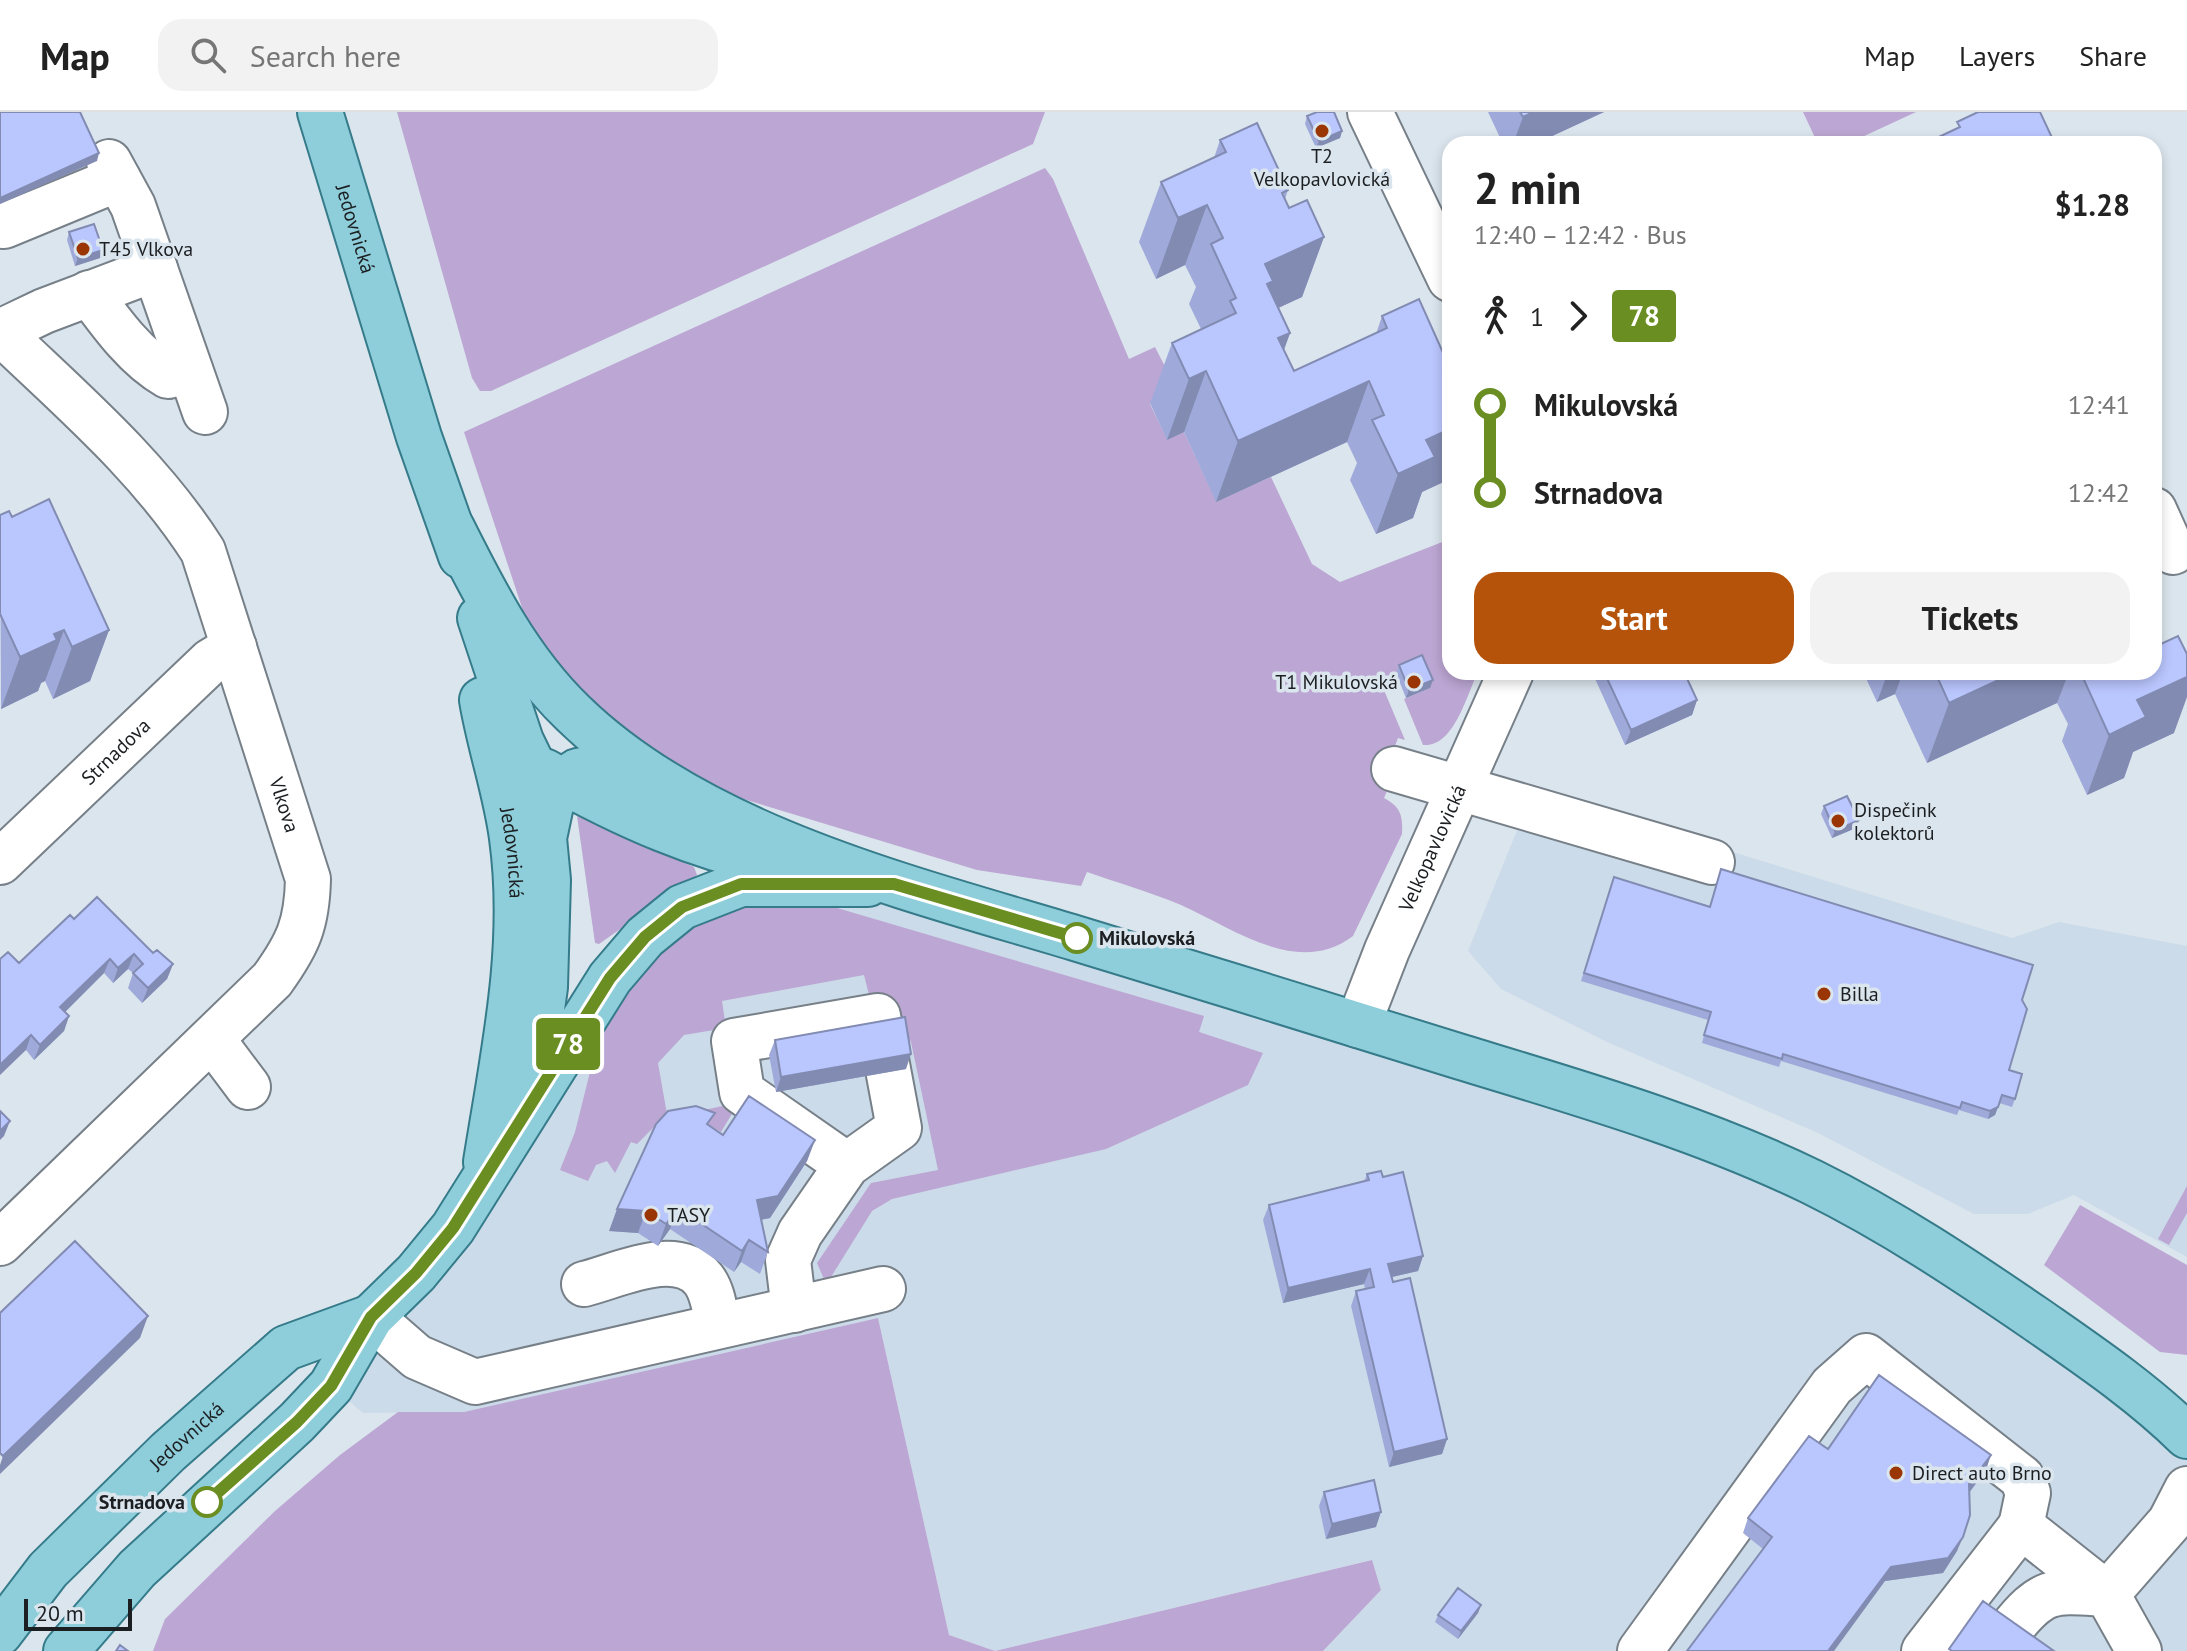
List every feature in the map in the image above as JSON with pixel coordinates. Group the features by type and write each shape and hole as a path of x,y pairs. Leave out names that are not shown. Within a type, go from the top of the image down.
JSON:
{"main road":[{"name":"Jedovnická","path":"320,112 419,437 520,736 555,801 548,937 539,1031 515,1108 483,1179"},
{"name":"Jedovnická","path":"452,528 484,710 505,801 516,881 515,972 483,1179"},
{"path":"452,528 521,653 558,697 591,728 672,789"},
{"path":"894,884 737,857 632,817 555,801 577,771 598,767 672,789 774,838 894,884 1358,1025 1631,1111 1724,1144 1811,1182 1941,1254 2133,1387 2187,1436"},
{"name":"Jedovnická","path":"66,1651 137,1569 297,1422 331,1386 371,1317 416,1273 453,1228 610,978 645,937 682,907 741,884 894,884"},
{"name":"Jedovnická","path":"0,1633 48,1570 168,1452 286,1348 371,1317"}],"street":[{"path":"1370,112 1442,262"},
{"path":"4,226 114,170 133,206 205,412"},
{"path":"0,332 89,293 155,269"},
{"path":"89,293 114,328 156,369 168,376 190,370"},
{"name":"Vlkova","path":"0,332 131,457 181,516 203,551 308,879 307,914 295,948 272,980 0,1243"},
{"path":"2162,528 2173,552"},
{"name":"Strnadova","path":"0,862 211,661 234,647"},
{"name":"Velkopavlovická","path":"1358,1025 1508,680"},
{"path":"1394,769 1712,862"},
{"path":"212,1039 248,1087"},
{"path":"794,1310 788,1268 791,1251 847,1165"},
{"path":"584,1284 659,1264 681,1264 703,1279 718,1326"},
{"path":"371,1317 417,1357 475,1382 883,1289"},
{"path":"1640,1651 1832,1386 1866,1356 2022,1478 2028,1493 2021,1526 1924,1651"},
{"path":"2107,1594 2170,1522 2187,1489"},
{"path":"2021,1526 2107,1594 2139,1651"},
{"path":"2010,1630 2031,1603 2061,1592 2107,1594"}],"shaded area":[{"path":"397,112 1045,112 1033,144 491,391 480,391 472,378"},
{"path":"1803,112 1916,112 1864,136 1814,136"},
{"path":"1045,168 1053,179 1129,359 1155,347 1177,390 1150,404 1167,439 1184,432 1216,501 1271,477 1312,564 1340,582 1442,542 1442,680 1475,680 1451,729 1434,744 1423,745 1404,699 1430,688 1397,673 1381,683 1405,740 1398,738 1382,781 1390,784 1384,798 1400,813 1402,834 1353,936 1332,948 1310,952 1288,951 1244,936 1169,900 1087,872 1081,886 977,870 727,794 646,752 584,707 533,641 464,432"},
{"path":"577,816 694,867 697,875 599,944 595,943"},
{"path":"1522,818 1713,846 2012,938 2059,922 2187,946 2187,1257 2074,1195 2028,1214 1974,1214 1816,1132 1607,1042 1501,989 1468,951"},
{"path":"894,884 1763,1160 2187,1436 2187,1651 1323,1651 1381,1590 1371,1560 995,1651 949,1635 878,1318 464,1412 363,1413 331,1386 610,978"},
{"path":"725,904 827,905 1204,1016 1199,1032 1263,1053 1248,1085 1106,1149 892,1199 872,1211 831,1277 824,1279 817,1263 871,1183 938,1170 911,1042 886,997 870,999 864,975 722,1001 726,1028 684,1035 658,1063 668,1120 657,1124 637,1144 631,1142 615,1173 607,1161 596,1165 588,1181 560,1170 575,1132 600,1032 644,958"},
{"path":"727,1105 733,1112 721,1132 701,1120 677,1116"},
{"path":"2187,1186 2187,1213 2169,1245 2158,1239"},
{"path":"2080,1205 2187,1265 2187,1355 2160,1352 2044,1265"},
{"path":"878,1318 949,1635 995,1651 153,1651 165,1619 275,1511 340,1455 398,1412 464,1412"},
{"path":"1372,1560 1381,1590 1323,1651 995,1651"}],"building":[{"path":"0,112 80,112 99,153 0,198"},
{"name":"T2 Velkopavlovická","path":"1317,112 1334,112 1342,131 1319,141 1307,116"},
{"path":"1978,112 2040,112 2051,136 1941,136 1960,127 1957,122"},
{"path":"1257,123 1288,190 1282,193 1289,208 1307,200 1324,237 1265,264 1273,281 1267,284 1290,333 1278,338 1294,371 1387,328 1382,316 1419,299 1442,350 1442,433 1426,440 1435,457 1398,474 1372,420 1384,415 1369,381 1238,441 1206,371 1189,379 1172,343 1236,313 1230,301 1236,298 1211,244 1223,238 1207,205 1178,218 1161,182 1226,152 1220,140"},
{"path":"94,224 103,250 78,258 69,232"},
{"path":"49,499 109,630 72,647 64,630 54,634 57,640 20,657 0,614 0,515 9,511 12,517"},
{"path":"2178,636 2187,654 2187,677 2137,700 2146,717 2109,735 2084,680 2162,680 2162,644"},
{"path":"1422,655 1433,680 1409,690 1399,665"},
{"path":"1608,680 1688,680 1697,700 1631,730"},
{"path":"1939,680 1999,680 1949,703"},
{"name":"Dispečink kolektorů","path":"1847,796 1859,820 1835,831 1824,806"},
{"name":"Billa","path":"1721,869 2033,965 2022,1000 2027,1009 2009,1070 2022,1074 2015,1099 2002,1095 1998,1107 1990,1111 1962,1102 1960,1108 1783,1054 1782,1059 1704,1035 1711,1012 1584,973 1614,877 1710,907"},
{"path":"97,897 153,953 157,950 173,964 148,988 133,973 143,964 134,954 118,968 110,959 60,1007 69,1016 40,1045 31,1035 0,1065 0,959 8,952 19,963 70,915 74,919"},
{"path":"905,1017 911,1054 781,1077 775,1040"},
{"path":"749,1096 815,1140 778,1196 757,1200 768,1252 749,1240 742,1251 678,1208 666,1224 646,1211 617,1209 656,1124 668,1111 696,1106 715,1113 707,1124 723,1135"},
{"path":"0,1111 10,1121 0,1131"},
{"path":"1381,1171 1383,1177 1403,1172 1423,1256 1388,1264 1393,1282 1410,1278 1447,1439 1394,1452 1356,1291 1374,1287 1370,1269 1288,1288 1269,1205 1369,1180 1367,1174"},
{"path":"75,1241 148,1316 3,1456 0,1453 0,1313"},
{"path":"1879,1375 1991,1455 1969,1484 1970,1515 1963,1537 1948,1558 1891,1567 1828,1651 1687,1651 1772,1537 1748,1518 1809,1436 1828,1449"},
{"path":"1374,1480 1381,1512 1332,1524 1324,1492"},
{"path":"1458,1588 1481,1605 1461,1631 1438,1615"},
{"path":"1983,1601 2054,1651 1949,1649"}],"bus line":[{"name":"78","path":"207,1502 297,1422 331,1386 371,1317 416,1273 453,1228 610,978 645,937 682,907 705,895 741,884 894,884 1077,938"}],"place":[{"name":"T2 Velkopavlovická","path":"1322,131"},
{"name":"T45 Vlkova","path":"83,249"},
{"name":"T1 Mikulovská","path":"1414,682"},
{"name":"Dispečink kolektorů","path":"1838,821"},
{"name":"Mikulovská","path":"1077,938"},
{"name":"Billa","path":"1824,994"},
{"name":"TASY","path":"651,1215"},
{"name":"Direct auto Brno","path":"1896,1473"},
{"name":"Strnadova","path":"207,1502"}]}
